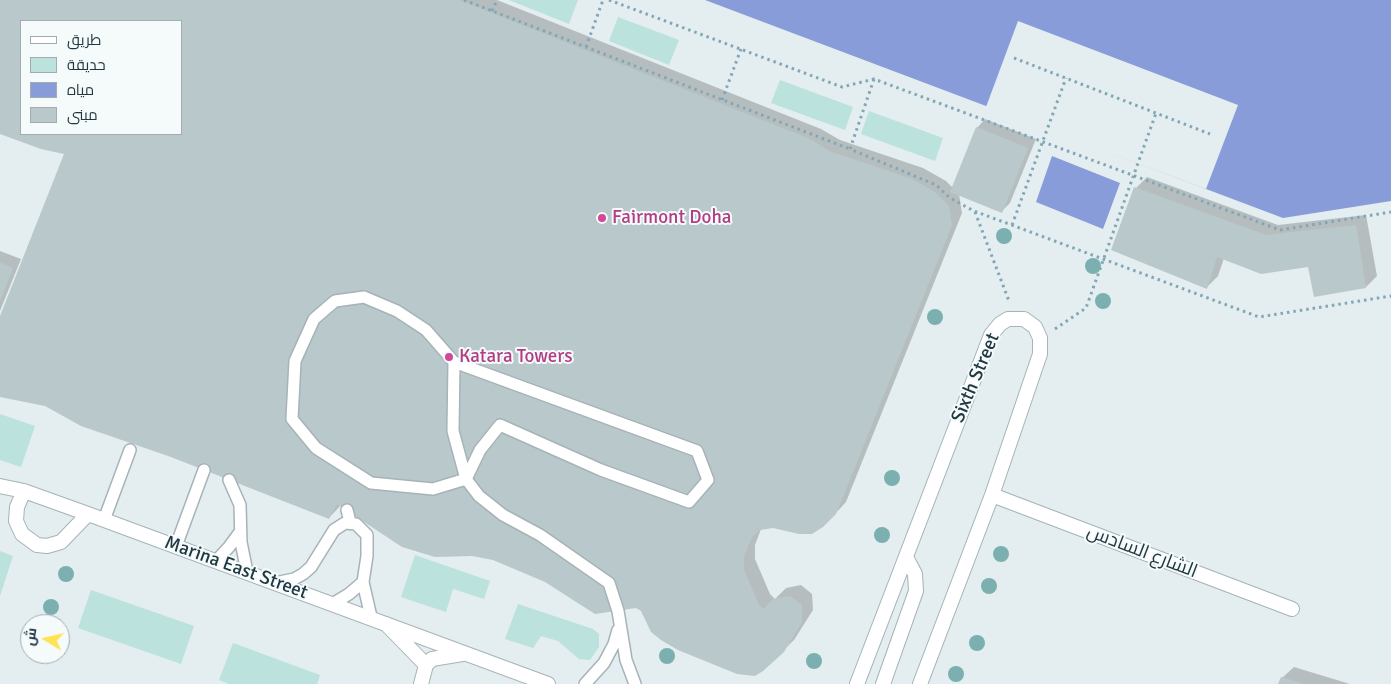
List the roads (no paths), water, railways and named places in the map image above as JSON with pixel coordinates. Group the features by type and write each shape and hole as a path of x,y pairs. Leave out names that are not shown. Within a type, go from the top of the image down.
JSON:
{"street":[{"name":"Sixth Street","path":"857,684 991,335 1000,324 1008,319 1024,319 1035,327 1040,338 1040,354 992,495"},
{"name":"Marina East Street","path":"0,486 24,491 88,514 378,619 465,654 548,684"},
{"path":"24,491 17,506 16,521 22,534 36,545 47,546 61,542 88,514"},
{"path":"920,684 992,495"},
{"name":"الشارع السادس","path":"992,495 1292,609"},
{"path":"883,684 916,591 915,574 906,557"},
{"name":"Marina East Street","path":"378,619 426,666 441,656 465,654"},
{"path":"847,684 865,664"},
{"path":"421,684 426,666"},
{"path":"925,684 926,669"}],"lane":[{"path":"364,297 397,311 426,330 454,362 697,451 708,480 689,502 600,470 500,425 480,450 466,479 433,489 371,483 316,448 292,419 295,361 314,320 335,301 364,297"},
{"path":"454,362 453,431 466,479 479,496 503,516 540,535 609,583 618,611 626,660 635,684"},
{"path":"104,520 130,450"},
{"path":"176,546 204,470"},
{"path":"229,480 240,505 240,532 247,572"},
{"path":"347,510 350,522"},
{"path":"275,583 294,579 303,574 311,567 334,530 340,524 350,522 362,528 367,535 367,556 363,582 378,619"},
{"path":"216,561 240,532"},
{"path":"334,603 349,594 363,582"},
{"path":"585,684 604,663 614,644 620,623"}],"water":[{"path":"705,0 1391,0 1391,201 1283,218"},
{"path":"1052,156 1120,183 1103,229 1036,202"}],"place":[{"name":"Fairmont Doha","path":"602,218"},
{"name":"Katara Towers","path":"449,357"}]}
